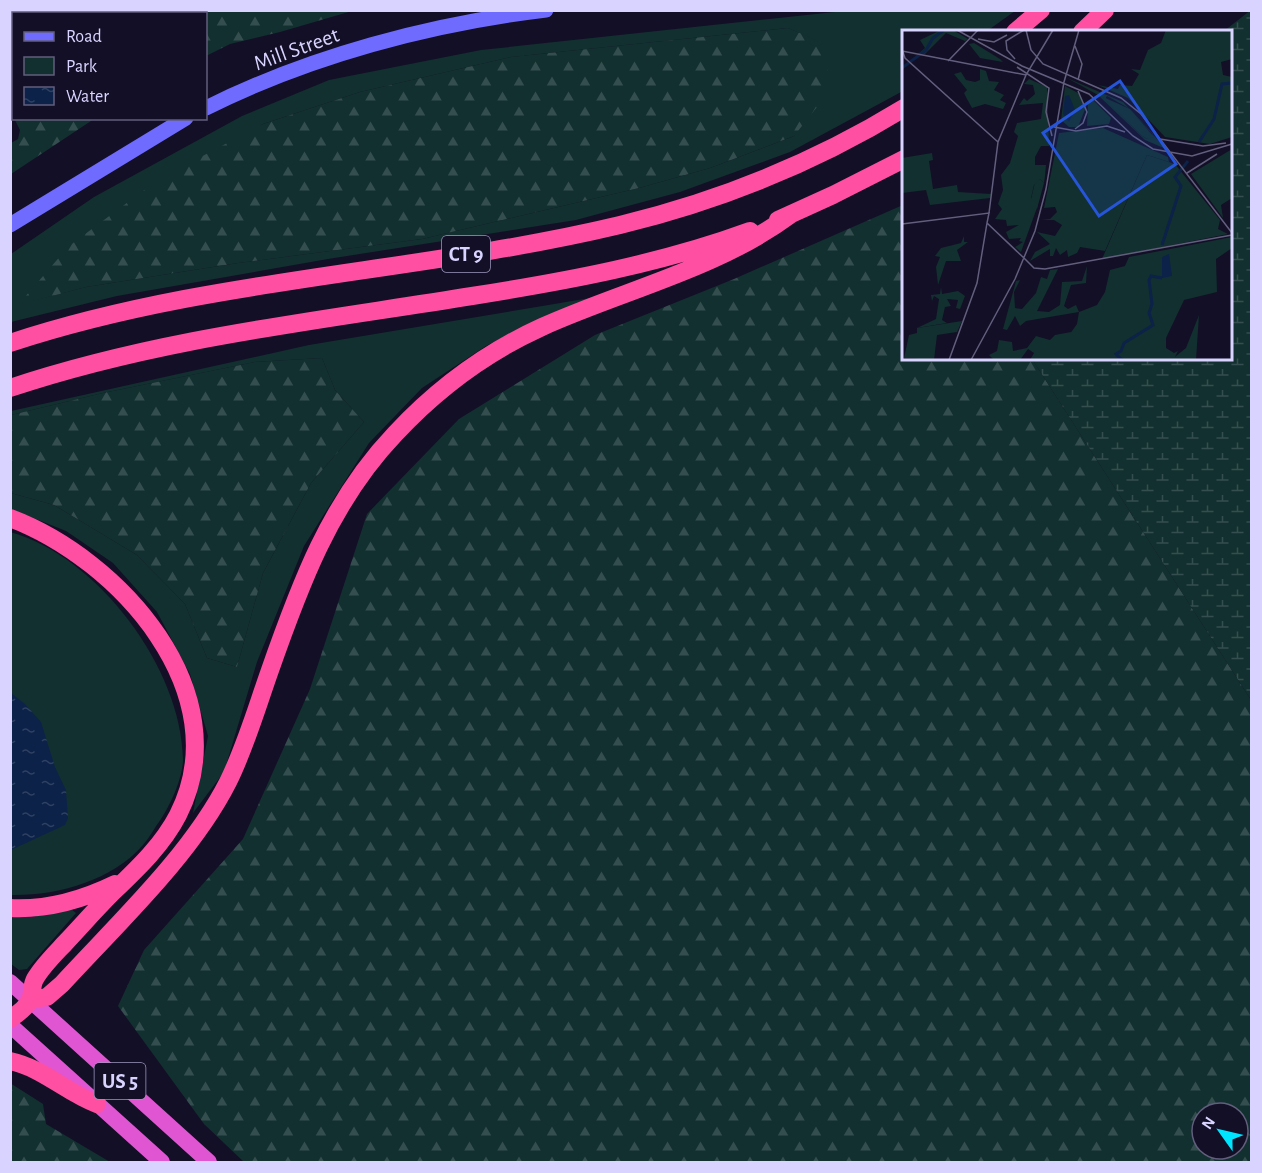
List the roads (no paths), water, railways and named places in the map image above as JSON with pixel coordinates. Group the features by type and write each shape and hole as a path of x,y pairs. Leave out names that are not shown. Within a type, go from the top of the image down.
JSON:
{"highway":[{"path":"1084,30 1103,13"},
{"path":"1017,30 1036,14"},
{"name":"CT 9","path":"10,343 78,322 166,303 523,245 644,219 703,201 781,171 840,144 902,109"},
{"name":"CT 9","path":"10,388 100,360 175,345 605,273 693,250 790,215 902,160"},
{"path":"10,1019 30,1000 47,997 62,984 170,865 210,813 227,784 240,754 292,606 316,550 355,483 393,435 461,375 516,340 576,312 738,248 790,215"},
{"path":"10,518 38,530 80,555 126,594 141,612 178,673 189,703 195,744 188,791 179,814 167,834 39,972 32,984 30,1000"},
{"path":"10,908 38,908 71,902 130,876"},
{"name":"US 5","path":"10,982 209,1162"},
{"name":"US 5","path":"10,1025 162,1162"},
{"path":"10,1061 30,1067 80,1097 97,1104"}],"main road":[{"name":"Mill Street","path":"207,108 280,76 362,49 448,27 546,10"},
{"path":"10,225 183,120"}],"water":[{"path":"11,693 25,704 41,722 55,767 66,790 68,818 65,825 11,850"}]}
